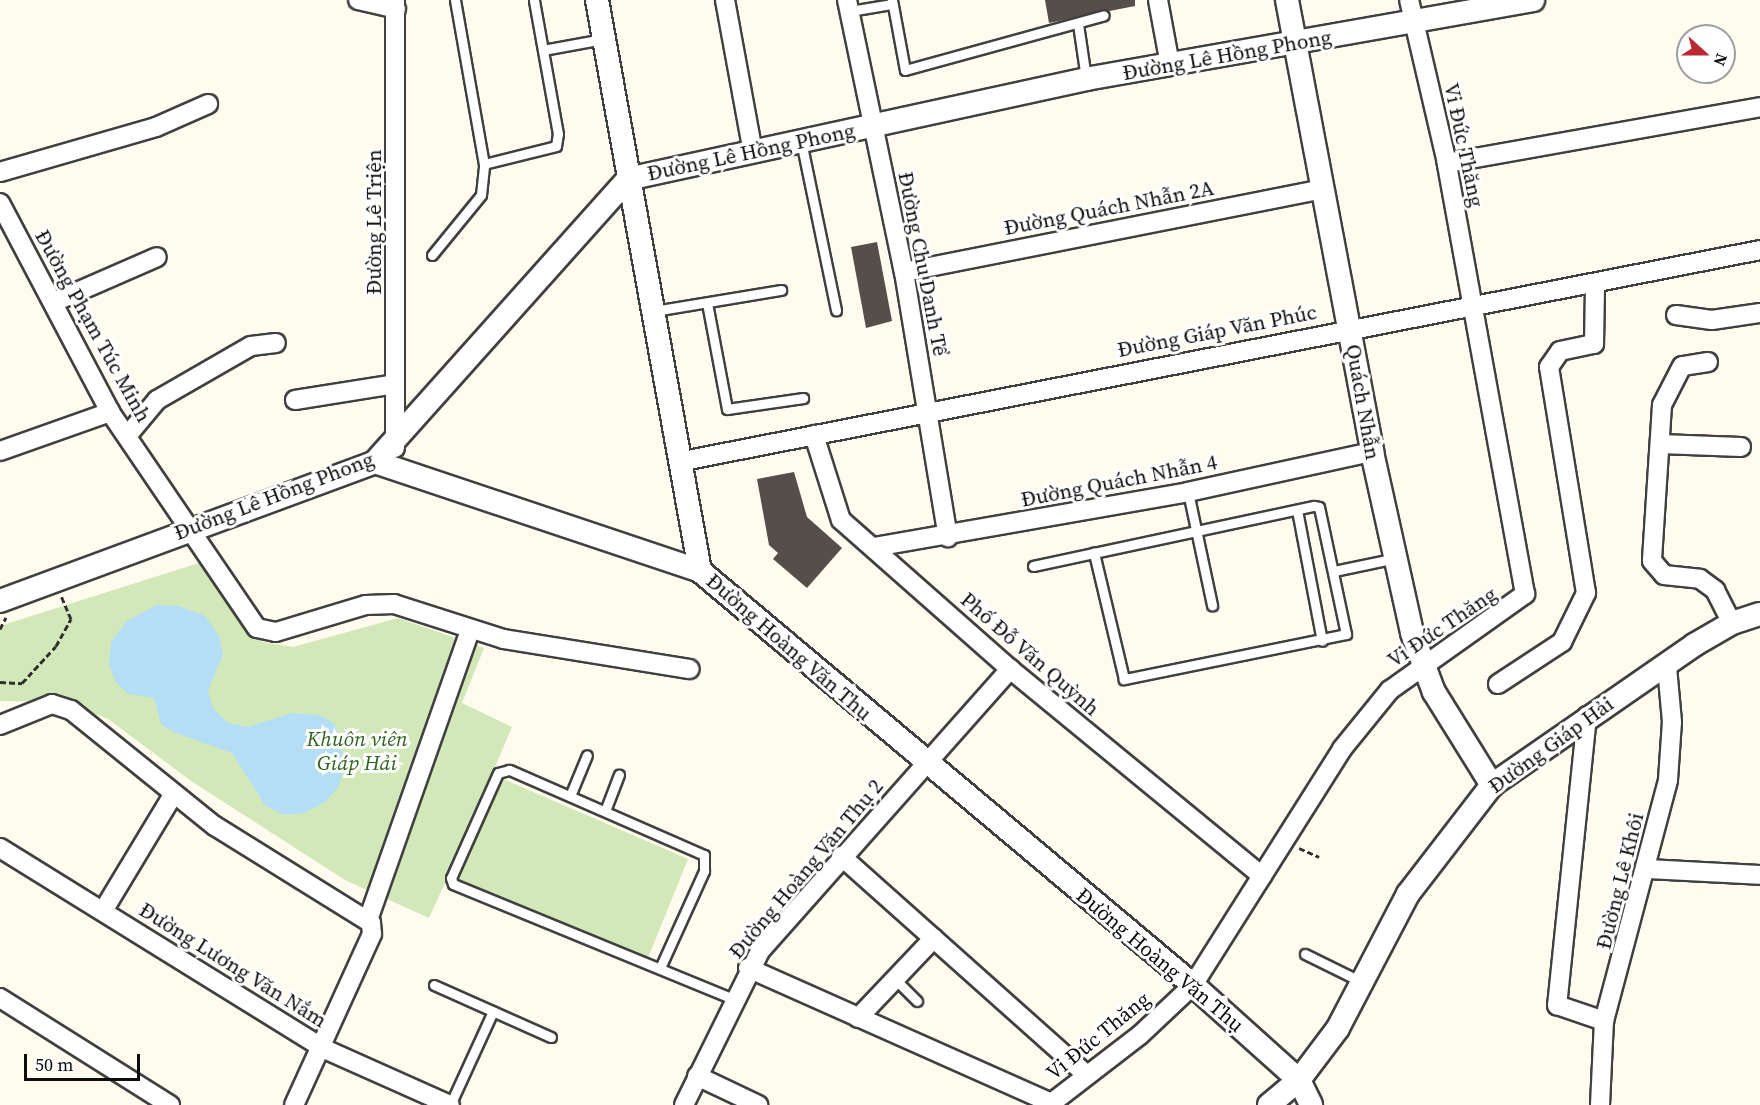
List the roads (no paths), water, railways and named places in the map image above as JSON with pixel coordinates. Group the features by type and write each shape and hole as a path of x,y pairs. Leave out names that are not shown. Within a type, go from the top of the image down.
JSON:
{"street":[{"path":"358,0 396,5"},
{"name":"Đường Hoàng Văn Thụ","path":"597,0 628,179 683,461 700,571 925,765 1193,985 1299,1080 1311,1105"},
{"path":"725,0 753,152"},
{"path":"1158,0 1170,65"},
{"name":"Quách Nhẫn","path":"1287,0 1372,452 1422,665 1492,785"},
{"name":"Vi Đức Thăng","path":"1050,1104 1086,1074 1140,1035 1193,985 1342,749 1390,690 1422,665 1518,603 1526,587 1447,163 1409,0"},
{"name":"Đường Lê Hồng Phong","path":"0,601 192,526 375,462 394,445 628,179 1086,79 1414,23 1533,0"},
{"name":"Đường Lê Triện","path":"396,5 394,445 397,469"},
{"name":"Đường Chu Danh Tể","path":"848,6 904,272 948,537"},
{"path":"0,172 156,127 208,104"},
{"path":"1447,163 1760,107"},
{"name":"Đường Quách Nhẫn 2A","path":"904,272 1324,189"},
{"name":"Đường Phạm Túc Minh","path":"0,203 110,412 192,526 235,599 265,631 379,603 412,608 470,630"},
{"name":"Đường Giáp Văn Phúc","path":"683,461 1350,327 1473,303 1594,284 1760,250"},
{"path":"54,302 157,257"},
{"path":"1497,684 1562,642 1586,593 1549,367 1560,351 1594,344 1594,284"},
{"path":"1676,315 1712,320 1760,313"},
{"path":"127,436 157,400 251,346 276,343"},
{"path":"1708,362 1682,366 1671,380 1662,405 1652,561 1664,575 1700,579 1715,590 1732,622"},
{"path":"295,400 395,384"},
{"path":"0,451 110,412"},
{"name":"Phố Đỗ Văn Quỳnh","path":"814,435 837,513 1010,669 1262,876"},
{"path":"1660,444 1741,447"},
{"name":"Đường Quách Nhẫn 4","path":"874,547 948,537 1188,492 1372,452"},
{"path":"375,462 700,571"},
{"name":"Đường Giáp Hải","path":"1269,1105 1299,1080 1362,982 1429,861 1492,785 1587,717 1667,667 1732,622 1760,614"},
{"path":"294,1105 372,933 368,920 470,630 690,669"},
{"name":"Đường Lê Khôi","path":"1600,1105 1604,1021 1647,869 1672,753 1667,667"},
{"name":"Đường Hoàng Văn Thụ 2","path":"684,1105 748,968 841,856 1010,669"},
{"path":"0,725 42,707 63,706 173,795 368,920"},
{"path":"1587,717 1557,1005 1604,1021"},
{"path":"103,911 173,795"},
{"name":"Đường Lương Văn Nắm","path":"0,848 322,1047 450,1105"},
{"path":"841,856 1086,1074"},
{"path":"1647,869 1760,875"},
{"path":"858,1018 934,938"},
{"path":"748,968 1050,1104"},
{"path":"0,998 170,1105"},
{"path":"697,1076 758,1105"}],"lane":[{"path":"432,255 482,195 484,164 454,0"},
{"path":"484,164 556,146 534,0"},
{"path":"848,6 892,2 905,70 1104,15"},
{"path":"1078,24 1086,79"},
{"path":"543,50 603,39"},
{"path":"801,141 836,310"},
{"path":"654,311 781,290"},
{"path":"707,303 729,411 803,398"},
{"path":"1188,492 1212,605"},
{"path":"1033,566 1297,510 1319,507 1346,634 1322,641 1124,679 1095,553"},
{"path":"1297,510 1322,641"},
{"path":"1334,571 1396,558"},
{"path":"570,796 587,755"},
{"path":"660,968 706,862 695,850 570,796 509,770 498,773 451,878 453,884 733,999"},
{"path":"605,811 619,775"},
{"path":"1305,954 1362,982"},
{"path":"895,979 918,1001"},
{"path":"434,985 551,1037"},
{"path":"450,1105 493,1011"}],"water":[{"path":"156,605 179,606 205,616 219,636 223,654 208,691 213,708 228,723 248,727 292,713 320,715 335,724 345,766 338,788 325,802 304,813 283,815 265,805 232,753 173,732 161,724 154,698 128,694 115,681 109,664 111,642 126,622"}],"park label":[{"name":"Khuôn viên Giáp Hải","path":"357,751"}]}
